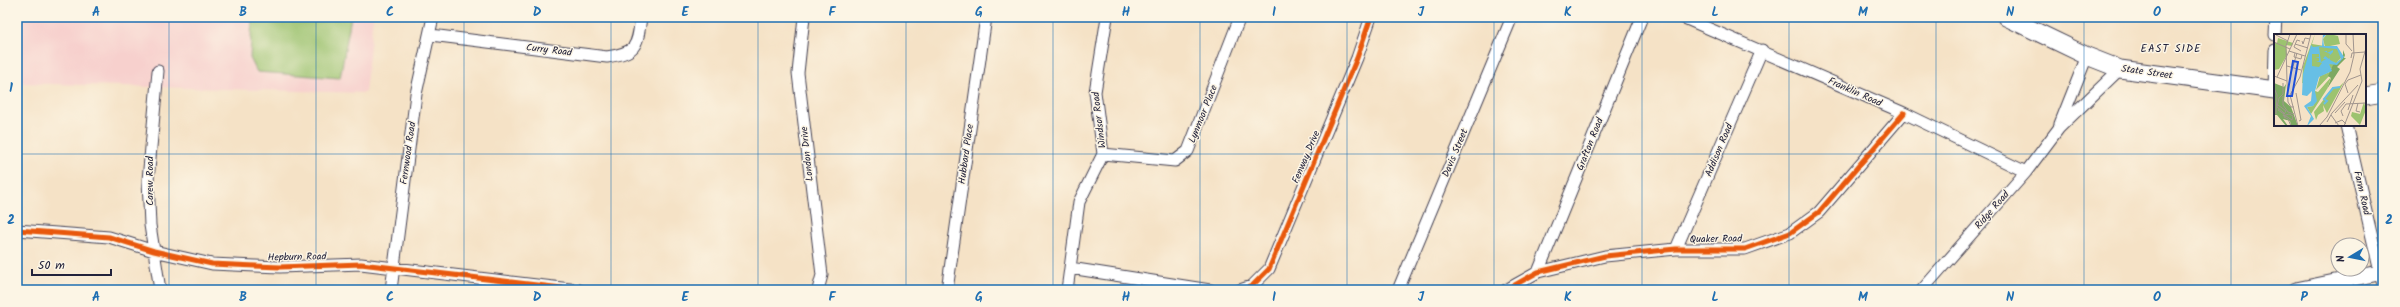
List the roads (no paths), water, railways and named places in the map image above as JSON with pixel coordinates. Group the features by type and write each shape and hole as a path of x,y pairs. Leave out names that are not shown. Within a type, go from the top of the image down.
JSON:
{"main road":[{"name":"State Street","path":"2006,17 2086,56 2120,69 2274,90"},
{"path":"2366,96 2383,93"},
{"path":"2296,290 2382,277"}],"street":[{"name":"Fernwood Road","path":"391,290 392,269 416,94 431,35 433,17"},
{"name":"Curry Road","path":"431,35 607,57 627,53 638,41 641,17"},
{"name":"London Drive","path":"804,17 798,73 822,275 818,290"},
{"name":"Hubbard Place","path":"947,290 986,17"},
{"name":"Windsor Road","path":"1067,290 1079,202 1103,154 1095,92 1107,17"},
{"name":"Lynmoor Place","path":"1103,154 1175,161 1188,151 1240,17"},
{"name":"Fenway Drive","path":"1240,290 1252,286 1269,268 1357,58 1371,17"},
{"name":"Davis Street","path":"1398,290 1512,17"},
{"name":"Grafton Road","path":"1538,272 1642,17"},
{"name":"Franklin Road","path":"1682,17 1762,50 1904,113 2026,172"},
{"path":"2275,34 2276,17"},
{"name":"Addison Road","path":"1676,249 1762,50"},
{"name":"Ridge Road","path":"2059,128 2086,56"},
{"name":"Ridge Road","path":"1922,290 2026,172 2059,128 2120,69"},
{"name":"Carew Road","path":"158,71 148,180 154,251 160,290"},
{"name":"Quaker Road","path":"1506,290 1538,272 1605,256 1676,249 1745,249 1790,233 1819,212 1904,113"},
{"name":"Farm Road","path":"2346,126 2382,277"},
{"name":"Hepburn Road","path":"17,230 109,237 154,251 212,264 280,267 361,264 392,269 579,290"},
{"path":"1070,268 1210,290"}],"district":[{"name":"EAST SIDE","path":"2171,49"}]}
